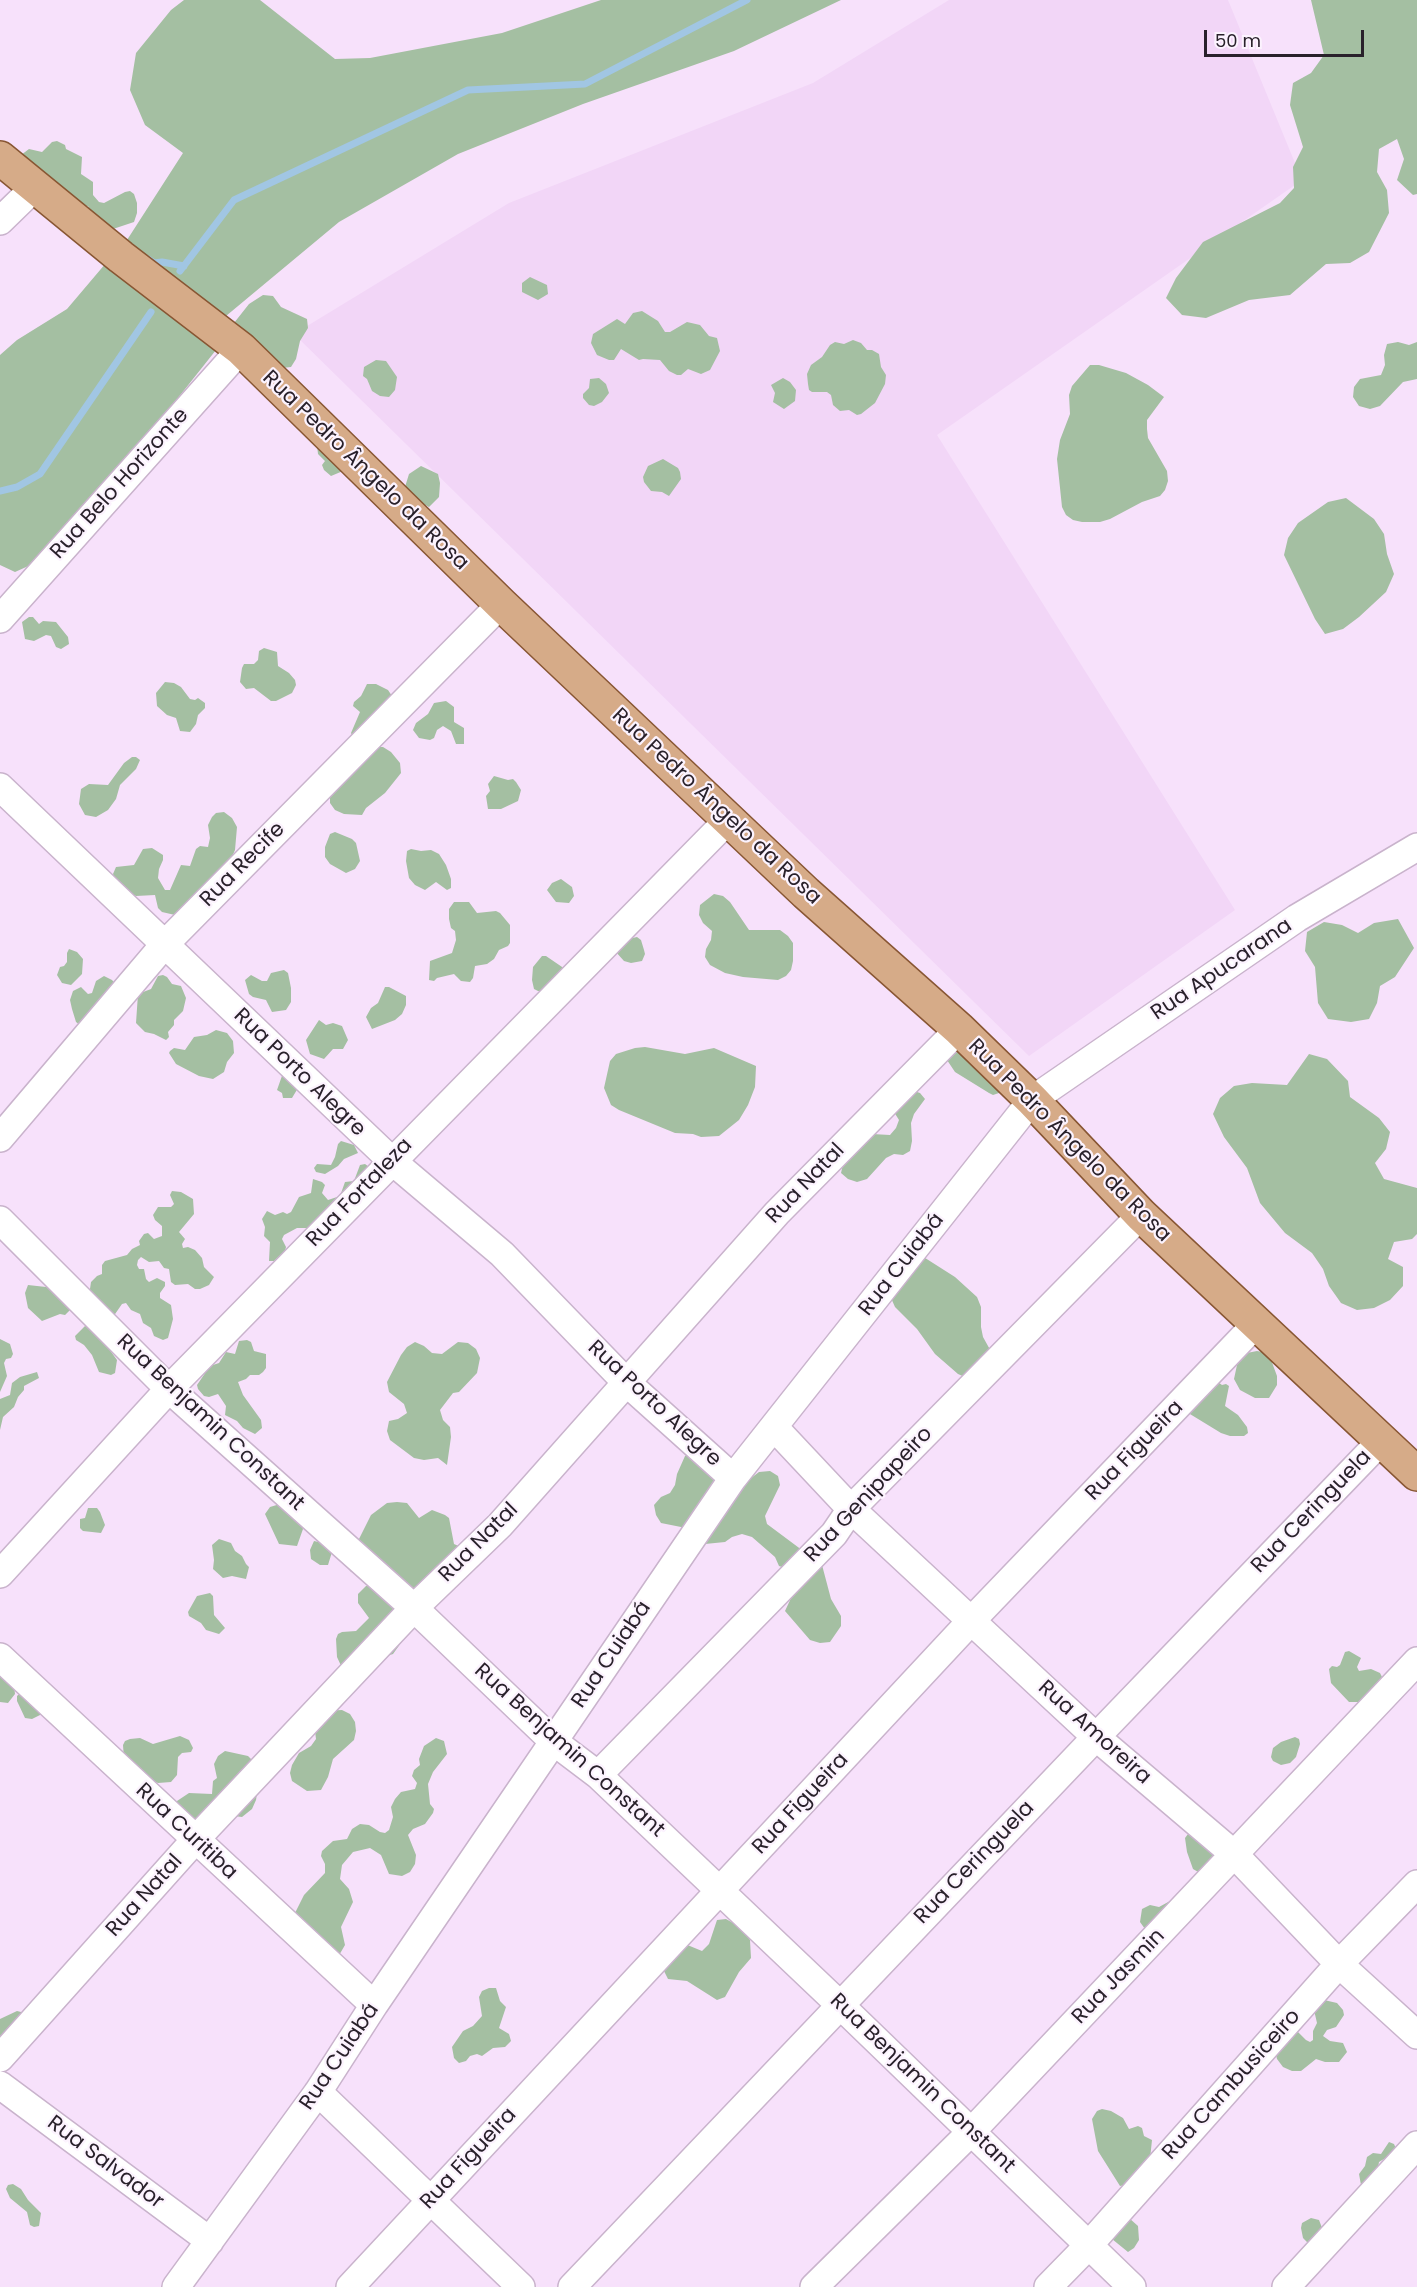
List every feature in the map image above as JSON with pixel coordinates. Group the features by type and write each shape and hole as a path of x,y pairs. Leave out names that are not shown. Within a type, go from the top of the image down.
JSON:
{"main road":[{"name":"Rua Pedro Ângelo da Rosa","path":"0,158 121,257 241,349 501,604 806,893 959,1029 1032,1100 1141,1215 1417,1474"}],"street":[{"path":"0,220 36,186"},
{"name":"Rua Belo Horizonte","path":"0,619 241,349"},
{"name":"Rua Recife","path":"0,1138 164,945 501,604"},
{"name":"Rua Porto Alegre","path":"0,787 392,1161 502,1254 626,1382 733,1478"},
{"name":"Rua Fortaleza","path":"0,1574 169,1389 729,819"},
{"name":"Rua Apucarana","path":"1032,1100 1297,918 1415,851"},
{"name":"Rua Natal","path":"0,2058 195,1840 414,1608 500,1525 777,1213 959,1029"},
{"name":"Rua Cuiabá","path":"176,2287 318,2092 374,2005 733,1478 1032,1100"},
{"name":"Rua Genipapeiro","path":"598,1775 834,1534 850,1509 1141,1215"},
{"name":"Rua Benjamin Constant","path":"0,1220 169,1389 414,1608 553,1741 598,1775 1132,2287"},
{"name":"Rua Figueira","path":"350,2287 971,1621 1257,1324"},
{"name":"Rua Amoreira","path":"774,1427 850,1509 1096,1737 1235,1855 1339,1965 1417,2035"},
{"name":"Rua Ceringuela","path":"572,2287 1381,1441"},
{"name":"Rua Curitiba","path":"0,1657 374,2005"},
{"name":"Rua Jasmin","path":"814,2287 971,2132 1417,1661"},
{"name":"Rua Cambusiceiro","path":"1048,2287 1088,2246 1339,1965 1417,1884"},
{"name":"Rua Salvador","path":"0,2085 210,2241"},
{"path":"318,2092 521,2287"},
{"path":"1286,2287 1417,2145"}],"shaded area":[{"path":"949,0 1228,0 1302,180 937,435 1235,910 1029,1056 294,334 509,203 813,83"}],"green space":[{"path":"184,0 260,0 335,59 370,58 502,33 601,0 841,0 734,51 583,104 458,154 339,222 226,316 127,240 183,153 145,125 130,90 136,53 171,10"},
{"path":"1311,0 1417,0 1417,194 1413,195 1397,180 1404,159 1397,139 1379,149 1377,172 1387,190 1389,213 1369,252 1350,263 1326,264 1290,295 1249,300 1206,318 1182,315 1166,298 1176,278 1203,242 1280,203 1294,188 1293,167 1303,147 1290,105 1293,83 1311,73 1324,55"},
{"path":"57,141 65,145 66,149 82,157 81,174 93,182 93,195 99,202 104,203 125,192 130,191 134,194 137,213 134,222 113,229 92,214 88,206 84,206 17,158 29,149 42,152 52,142"},
{"path":"106,263 216,350 44,559 15,572 0,565 0,355 17,340 67,309"},
{"path":"530,277 547,285 548,294 538,300 522,292 522,283"},
{"path":"263,295 273,296 281,307 307,319 308,328 300,341 296,359 291,367 282,368 234,323 249,304"},
{"path":"642,311 658,321 665,332 670,332 687,322 700,325 709,336 717,338 720,351 710,370 701,374 688,369 681,375 677,375 669,371 660,360 639,360 621,349 614,360 597,355 591,343 593,334 617,319 625,324 633,313"},
{"path":"853,340 861,343 867,350 879,354 881,367 886,375 885,384 875,403 857,415 849,410 840,411 833,405 831,395 827,392 809,390 807,374 811,365 822,357 830,345 835,342 844,344"},
{"path":"1398,342 1409,345 1417,342 1417,379 1403,382 1380,406 1370,409 1359,406 1353,397 1354,387 1360,379 1381,375 1385,365 1384,355 1387,344"},
{"path":"376,360 386,361 397,377 395,390 389,397 380,396 372,391 367,379 363,376 364,367"},
{"path":"1090,365 1099,365 1126,373 1164,397 1147,420 1147,429 1148,438 1167,471 1168,481 1165,490 1160,496 1100,522 1082,522 1066,515 1062,507 1057,459 1060,440 1070,414 1069,395 1072,386"},
{"path":"599,378 606,384 609,393 602,402 594,406 589,405 583,398 583,394 589,388 590,379"},
{"path":"783,378 790,382 796,390 795,401 784,409 773,402 775,393 771,385"},
{"path":"317,445 343,471 331,476 324,470 322,465 325,461 318,454"},
{"path":"663,459 678,468 680,472 681,479 669,496 662,492 651,491 643,477 648,466"},
{"path":"421,466 438,474 440,483 439,497 429,507 420,502 405,487 409,474"},
{"path":"1346,498 1374,519 1384,534 1387,554 1394,574 1386,592 1359,617 1343,629 1325,634 1315,619 1284,555 1288,538 1298,523 1328,502"},
{"path":"33,617 39,624 43,621 56,622 68,637 69,644 61,649 56,647 51,636 46,635 34,641 25,639 22,622"},
{"path":"264,648 277,652 278,666 295,680 296,685 292,693 276,701 271,701 254,688 246,689 240,682 244,664 254,664 258,660 259,651"},
{"path":"165,682 181,687 190,699 198,698 205,703 205,708 198,715 196,724 190,732 180,731 176,718 167,715 157,706 156,693"},
{"path":"367,684 376,684 388,690 396,702 353,737 351,733 360,712 353,706 354,702 361,696"},
{"path":"446,701 454,707 454,722 464,728 464,744 456,744 451,731 443,726 430,740 419,738 413,730 416,723 428,714 434,703"},
{"path":"378,747 391,752 400,763 401,773 385,793 366,808 362,815 344,814 335,810 330,803 330,794"},
{"path":"132,757 140,760 136,769 120,785 116,799 108,810 96,817 85,815 79,804 81,789 89,784 108,785 124,763"},
{"path":"494,776 513,779 516,782 521,790 518,801 501,809 488,809 486,796 490,791 488,784"},
{"path":"224,812 232,818 237,827 235,850 231,859 175,915 162,912 158,908 155,895 136,896 127,892 115,879 113,874 116,867 134,865 143,849 152,848 163,855 158,878 165,890 170,890 181,865 190,866 196,849 200,846 208,847 210,838 208,825 212,817 216,813"},
{"path":"335,832 356,843 360,861 355,869 346,873 330,864 325,857 325,847 330,834"},
{"path":"411,849 431,850 439,854 451,879 451,888 447,890 436,882 425,890 415,885 409,878 406,861 407,851"},
{"path":"561,879 572,887 574,896 569,903 556,902 547,890 552,883"},
{"path":"714,894 723,896 730,902 749,930 780,930 788,936 793,943 793,961 791,970 786,976 778,980 743,977 725,973 710,965 705,957 712,931 703,923 699,915 700,905"},
{"path":"454,902 469,902 477,913 496,911 500,913 510,925 510,943 499,950 494,959 487,964 475,966 470,982 461,981 454,974 437,978 434,981 429,980 430,961 452,953 456,940 455,931 451,928 449,909"},
{"path":"1398,919 1414,948 1395,977 1380,986 1377,1003 1369,1019 1351,1022 1328,1019 1318,1003 1315,967 1305,951 1307,932 1324,922 1342,925 1358,933 1374,923"},
{"path":"637,937 641,940 645,954 642,961 631,963 624,961 615,951 628,939"},
{"path":"69,949 77,952 83,959 82,974 71,985 62,983 57,975 60,967 67,962"},
{"path":"542,956 546,956 565,969 543,991 538,991 534,989 532,980 533,967"},
{"path":"284,970 288,973 291,1002 286,1010 272,1012 266,1000 249,994 245,980 251,975 267,981 271,973"},
{"path":"163,975 172,984 181,986 186,998 183,1011 174,1020 174,1025 168,1032 169,1037 166,1040 145,1032 136,1023 138,994 151,989 158,976"},
{"path":"104,976 112,980 119,988 80,1025 76,1022 70,1000 73,991 81,987 88,994 92,993 96,981"},
{"path":"385,987 406,996 406,1005 402,1014 395,1020 372,1029 366,1017 371,1008 378,1003"},
{"path":"319,1020 326,1025 333,1023 342,1026 348,1040 343,1049 333,1049 324,1059 310,1054 306,1040"},
{"path":"216,1030 227,1033 233,1041 234,1053 227,1062 224,1072 213,1079 199,1076 176,1064 170,1051 174,1048 185,1050 194,1037 207,1035"},
{"path":"952,1042 1002,1092 993,1095 955,1072 947,1060"},
{"path":"645,1047 685,1054 714,1048 756,1066 755,1087 739,1120 719,1136 701,1137 675,1133 611,1105 604,1088 610,1061 616,1054"},
{"path":"1309,1054 1327,1059 1348,1081 1350,1097 1379,1118 1390,1132 1386,1149 1375,1163 1384,1179 1417,1188 1417,1234 1412,1239 1394,1242 1388,1259 1403,1267 1403,1286 1390,1300 1374,1308 1357,1310 1341,1303 1329,1286 1323,1269 1312,1253 1285,1233 1260,1203 1247,1168 1224,1137 1213,1114 1220,1098 1234,1086 1252,1083 1287,1085"},
{"path":"283,1073 298,1088 292,1098 283,1098 282,1093 277,1090"},
{"path":"911,1090 920,1093 925,1099 914,1114 911,1123 910,1151 903,1155 894,1154 886,1158 867,1179 857,1182 848,1179 841,1173 845,1156 872,1134 890,1135 899,1120 894,1112"},
{"path":"341,1141 354,1145 358,1153 344,1159 325,1174 316,1172 314,1168 317,1164 331,1165"},
{"path":"365,1164 372,1169 311,1228 297,1228 284,1235 282,1239 286,1247 285,1251 274,1261 269,1261 270,1242 264,1236 265,1227 262,1219 267,1211 275,1215 291,1212 299,1197 311,1193 313,1179 325,1185 322,1193 328,1200 340,1196 345,1182 354,1181 360,1165"},
{"path":"172,1191 181,1192 193,1199 194,1214 179,1232 185,1239 182,1244 183,1248 188,1247 195,1250 202,1258 204,1267 214,1277 209,1285 200,1289 195,1289 188,1284 175,1285 171,1282 169,1269 164,1268 159,1261 149,1262 141,1257 138,1260 139,1269 144,1269 149,1282 157,1278 165,1282 160,1298 171,1305 173,1319 168,1338 163,1340 154,1336 151,1328 143,1323 140,1314 131,1310 126,1303 122,1304 113,1317 89,1296 91,1282 102,1274 102,1265 105,1261 127,1255 140,1245 139,1241 144,1234 148,1233 154,1239 162,1236 162,1226 153,1215 158,1207 171,1207 174,1204 170,1195"},
{"path":"922,1256 955,1277 977,1297 981,1307 983,1337 993,1355 967,1378 958,1374 935,1354 917,1329 895,1307 891,1298"},
{"path":"47,1283 75,1305 65,1315 60,1314 42,1321 28,1308 25,1293 28,1285 46,1287"},
{"path":"85,1326 105,1337 109,1349 117,1360 115,1373 111,1375 99,1372 92,1355 84,1345 76,1340 75,1336"},
{"path":"0,1339 10,1344 13,1354 4,1363 7,1376 0,1392"},
{"path":"239,1341 251,1342 254,1351 266,1354 266,1368 263,1372 259,1375 250,1375 238,1382 243,1395 261,1420 262,1428 255,1434 225,1415 226,1406 218,1394 204,1396 197,1385 210,1366 219,1363 226,1352 235,1354"},
{"path":"415,1342 432,1353 442,1354 458,1342 468,1343 476,1349 480,1358 477,1373 459,1392 453,1393 440,1410 443,1420 450,1427 447,1465 438,1458 424,1460 414,1458 390,1440 387,1431 389,1421 398,1419 407,1413 404,1404 389,1392 387,1382 401,1355"},
{"path":"1257,1351 1270,1357 1277,1376 1277,1385 1269,1398 1255,1398 1240,1390 1234,1379 1237,1365 1243,1356"},
{"path":"37,1372 39,1378 24,1386 14,1407 3,1417 0,1430 0,1399 10,1395 12,1383 20,1377"},
{"path":"1218,1382 1229,1386 1225,1406 1238,1415 1247,1427 1248,1433 1244,1436 1230,1436 1221,1433 1185,1411"},
{"path":"693,1449 742,1485 759,1472 770,1471 778,1476 780,1485 765,1516 767,1524 822,1565 831,1599 841,1616 841,1626 830,1642 820,1643 810,1640 785,1611 798,1583 785,1568 779,1566 775,1557 752,1537 742,1534 725,1542 705,1544 696,1540 681,1527 661,1523 654,1505 661,1497 670,1493 685,1456"},
{"path":"387,1503 407,1503 419,1518 432,1510 445,1515 449,1518 454,1544 463,1548 427,1593 371,1585 350,1571 348,1561 371,1515"},
{"path":"280,1504 299,1516 303,1529 297,1546 279,1544 265,1514 270,1507"},
{"path":"88,1508 97,1508 100,1512 105,1525 101,1533 83,1531 80,1528 80,1519 85,1518"},
{"path":"219,1539 231,1543 235,1551 242,1556 249,1567 246,1579 232,1576 223,1578 213,1569 212,1545"},
{"path":"314,1541 323,1543 332,1552 328,1565 320,1565 311,1559 310,1550"},
{"path":"366,1586 387,1586 404,1631 403,1640 393,1654 343,1670 337,1657 336,1639 342,1632 356,1631 369,1618 358,1603 358,1594"},
{"path":"210,1593 213,1596 214,1615 225,1628 219,1634 206,1630 201,1623 189,1616 188,1612 197,1596"},
{"path":"1349,1651 1361,1658 1357,1667 1359,1671 1371,1669 1380,1673 1382,1677 1373,1702 1349,1702 1331,1683 1329,1669 1340,1665 1345,1652"},
{"path":"0,1675 14,1685 15,1694 8,1703 0,1702"},
{"path":"20,1693 44,1713 32,1719 25,1718 17,1701"},
{"path":"342,1710 350,1714 355,1722 354,1740 333,1759 328,1777 321,1790 307,1791 292,1781 290,1773 292,1765 299,1753 311,1746 316,1739 315,1731 324,1711"},
{"path":"180,1736 189,1740 193,1748 191,1752 182,1753 178,1757 177,1775 171,1782 158,1783 149,1779 124,1759 125,1741 140,1738 153,1744"},
{"path":"1295,1737 1299,1739 1300,1744 1296,1757 1290,1763 1281,1765 1273,1761 1271,1757 1273,1748"},
{"path":"436,1738 444,1741 447,1754 433,1772 428,1784 433,1813 425,1824 413,1829 408,1835 416,1855 415,1864 410,1872 402,1876 389,1874 381,1855 370,1848 353,1852 342,1865 340,1879 349,1889 353,1902 341,1927 345,1945 338,1957 294,1915 304,1895 325,1873 322,1851 333,1841 347,1839 352,1829 360,1824 369,1825 380,1832 385,1833 389,1830 393,1817 391,1807 395,1799 401,1792 415,1789 417,1783 412,1776 414,1770 420,1765 419,1759 424,1746"},
{"path":"225,1751 248,1756 256,1764 258,1787 256,1800 252,1809 242,1817 234,1816 201,1826 176,1805 177,1801 189,1793 212,1794 213,1781 217,1778 214,1764 218,1756"},
{"path":"1188,1834 1192,1834 1217,1850 1205,1876 1193,1869 1185,1838"},
{"path":"1170,1901 1169,1910 1145,1929 1140,1922 1142,1909 1150,1905 1159,1907"},
{"path":"726,1919 742,1928 750,1940 751,1958 739,1972 725,1997 717,2000 687,1981 668,1979 660,1963 685,1944 702,1951 709,1944 717,1920"},
{"path":"496,1988 500,2001 506,2007 499,2028 509,2034 511,2041 505,2047 493,2048 482,2056 477,2054 470,2056 466,2061 459,2063 454,2058 452,2047 463,2031 473,2026 482,2016 479,1997 482,1991"},
{"path":"1324,2000 1337,2003 1344,2015 1336,2027 1327,2030 1323,2036 1330,2041 1343,2043 1347,2052 1339,2062 1325,2062 1316,2059 1301,2071 1292,2071 1283,2067 1275,2051 1296,2030 1306,2040 1310,2042 1313,2040 1313,2031 1317,2023 1314,2010"},
{"path":"17,2011 25,2013 0,2056 0,2019"},
{"path":"1102,2109 1123,2118 1129,2129 1138,2126 1142,2128 1144,2136 1152,2140 1150,2159 1125,2185 1120,2186 1098,2151 1092,2119 1097,2111"},
{"path":"1389,2142 1394,2144 1397,2151 1379,2162 1377,2173 1363,2186 1361,2185 1359,2174 1365,2166 1367,2157 1373,2153 1381,2154"},
{"path":"13,2184 21,2189 41,2213 39,2226 30,2225 27,2212 10,2198 6,2189 8,2185"},
{"path":"1129,2218 1138,2226 1139,2240 1128,2252 1112,2239"},
{"path":"1311,2218 1319,2220 1324,2233 1309,2244 1303,2238 1301,2228 1302,2223"}],"waterway":[{"path":"180,271 234,200 468,90 585,84 747,0"},
{"path":"148,259 154,263 184,266"},
{"path":"0,491 17,487 40,474 151,312"}]}
